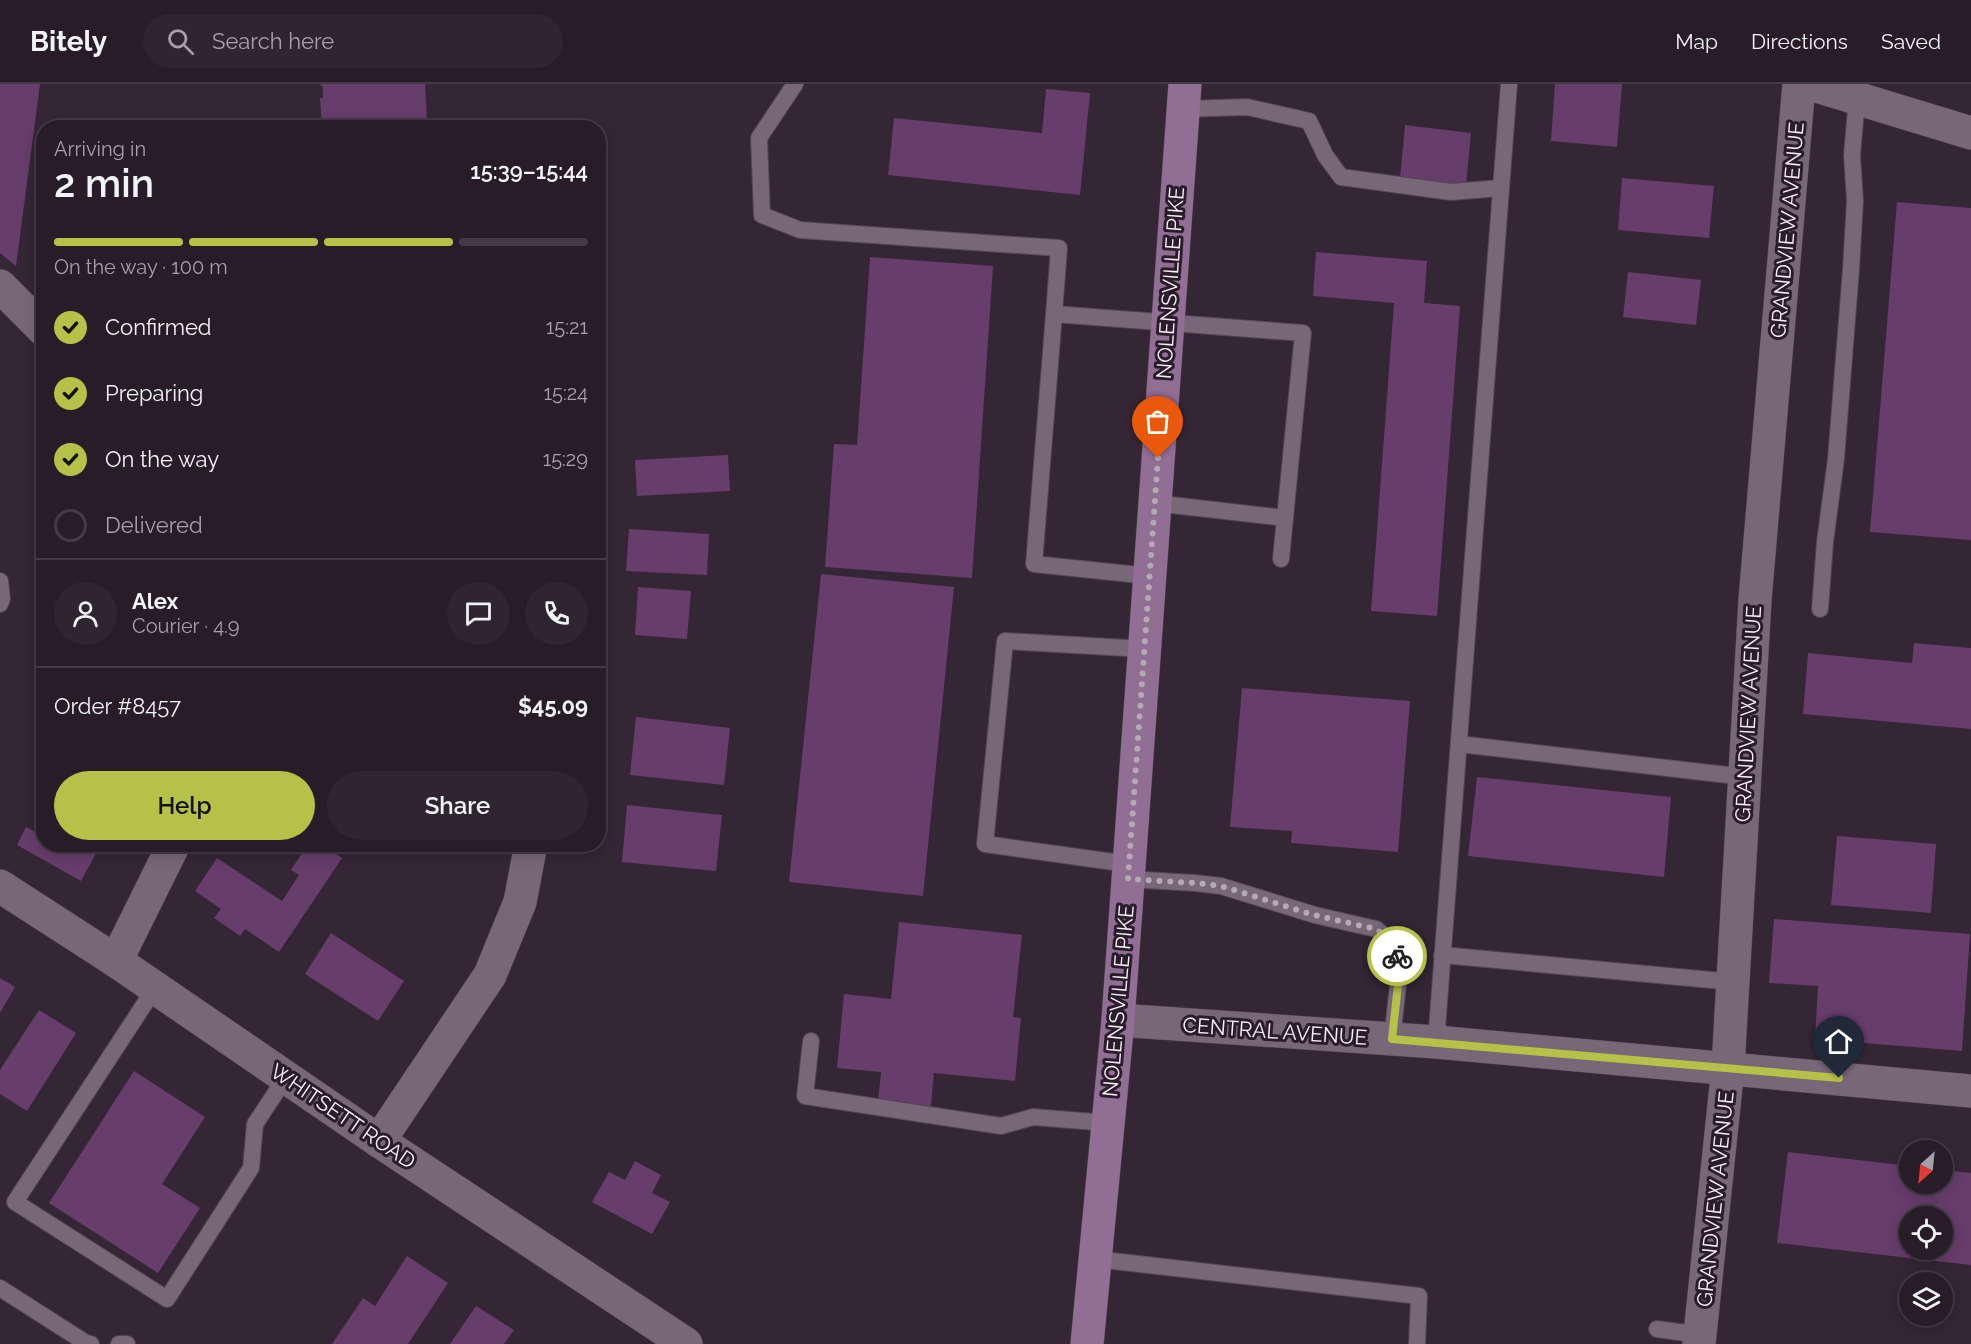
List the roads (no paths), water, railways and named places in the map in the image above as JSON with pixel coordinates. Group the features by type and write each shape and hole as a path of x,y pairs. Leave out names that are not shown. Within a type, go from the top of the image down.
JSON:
{"main road":[{"name":"NOLENSVILLE PIKE","path":"1087,1344 1118,1020 1184,96"}],"street":[{"name":"GRANDVIEW AVENUE","path":"1700,1340 1728,1067 1755,600 1800,84"},
{"path":"1810,84 1971,133"},
{"path":"0,286 36,322"},
{"path":"116,961 170,852"},
{"path":"379,1141 490,975 520,902 529,852"},
{"name":"WHITSETT ROAD","path":"0,886 116,961 379,1141 686,1344"},
{"name":"CENTRAL AVENUE","path":"1118,1020 1436,1042 1971,1091"}],"lane":[{"path":"795,84 759,138 762,215 800,230 1059,248 1035,564 1149,576"},
{"path":"1436,1042 1509,84"},
{"path":"1184,96 1310,121 1325,154 1341,177 1451,192 1501,188"},
{"path":"1820,609 1850,292 1855,201 1852,155 1857,98"},
{"path":"1054,314 1303,333 1281,559"},
{"path":"1154,503 1285,518"},
{"path":"0,581 2,599 0,604"},
{"path":"1144,649 1005,642 985,844 1221,886 1314,915 1376,929 1394,942 1400,967 1392,1039"},
{"path":"1459,744 1745,777"},
{"path":"1442,955 1733,982"},
{"path":"155,988 15,1202 166,1299 251,1168 255,1124 286,1077"},
{"path":"811,1041 805,1096 1001,1126 1033,1117 1108,1123"},
{"path":"1095,1259 1419,1296 1417,1344"},
{"path":"0,1288 91,1344"},
{"path":"1657,1329 1700,1340"},
{"path":"119,1344 127,1344"}]}
